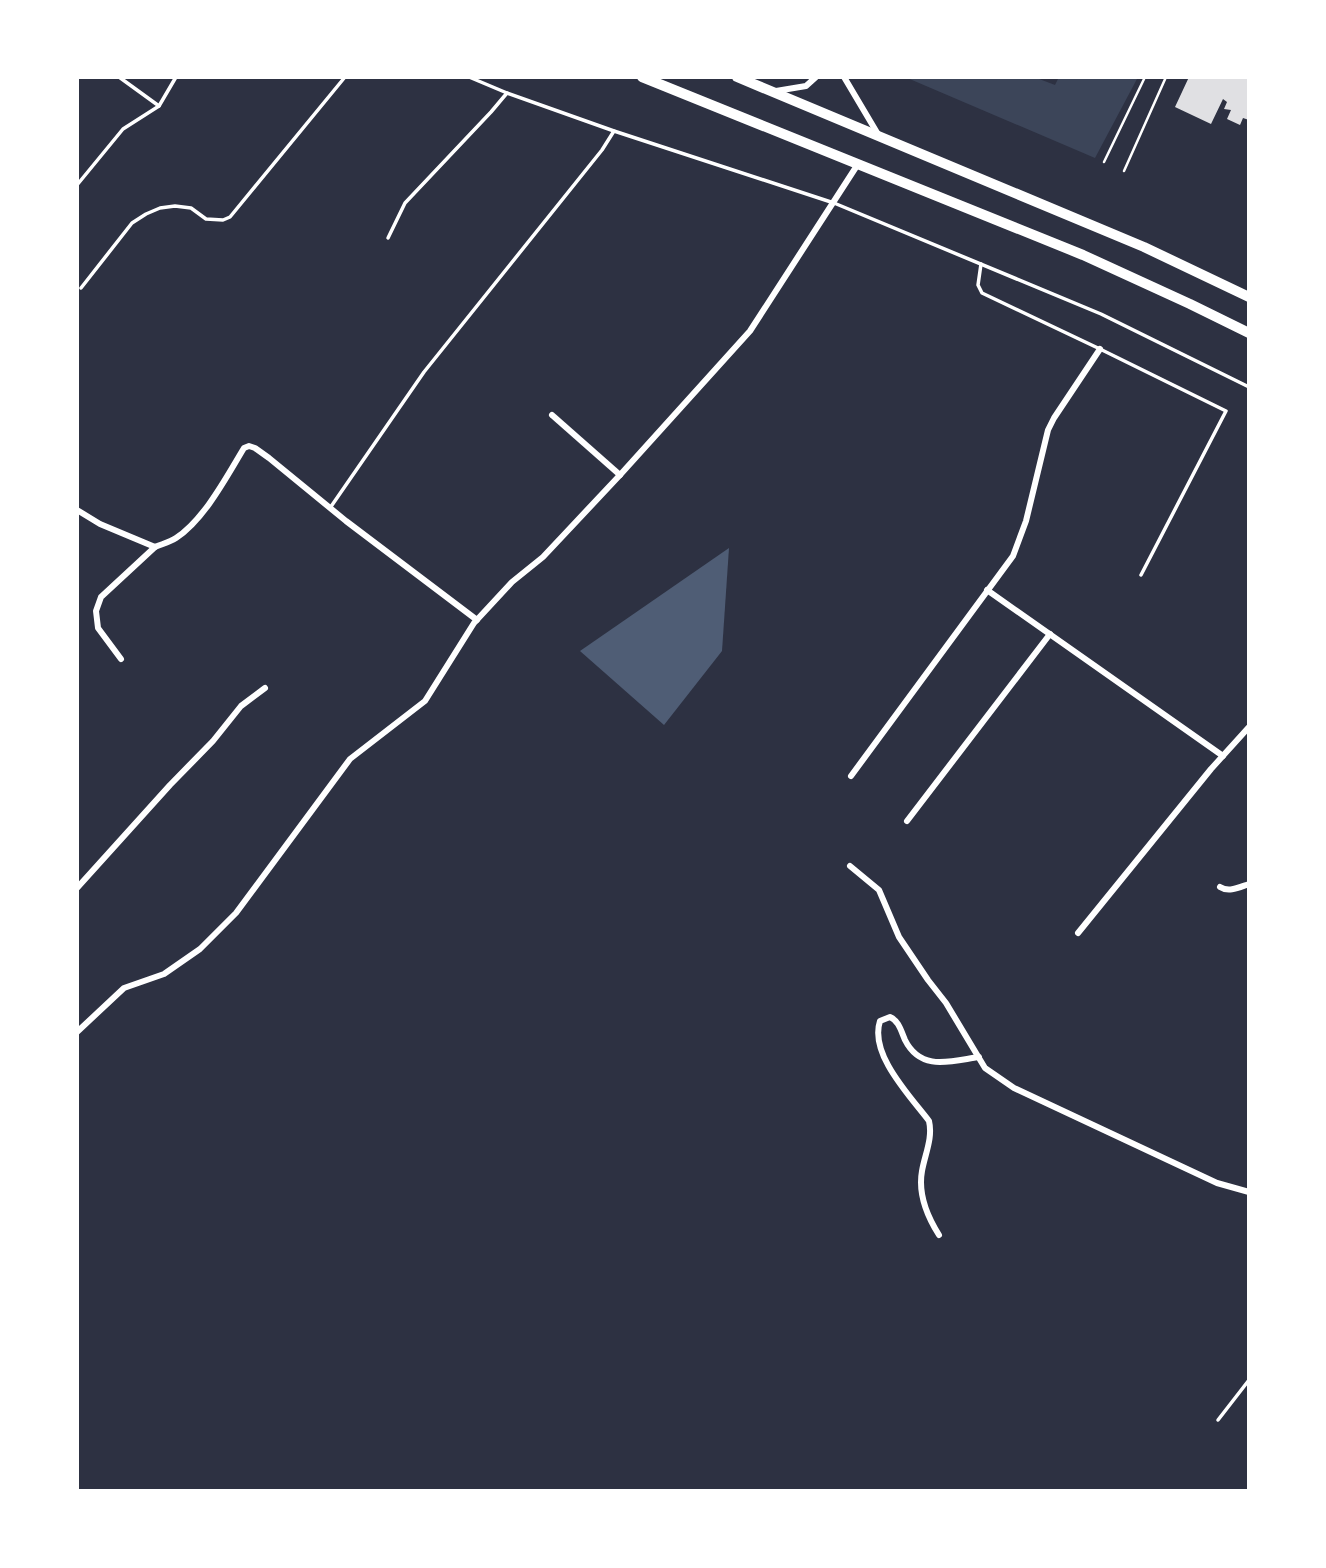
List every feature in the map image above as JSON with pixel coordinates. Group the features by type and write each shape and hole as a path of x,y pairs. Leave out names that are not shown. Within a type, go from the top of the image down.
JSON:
{"highway":[{"path":"642,77 1083,255 1249,333"},
{"path":"737,77 1144,247 1249,298"}],"street":[{"path":"770,91 806,86 816,77"},
{"path":"844,77 879,136"},
{"path":"77,1032 124,988 164,974 200,949 236,913 350,759 425,701 477,620 620,475 750,331 859,163"},
{"path":"850,776 1013,556 1026,521 1048,430 1100,349"},
{"path":"552,415 620,475"},
{"path":"121,659 98,628 96,611 102,597 155,547 186,530 212,502 244,448 248,446 269,458 477,620"},
{"path":"77,510 100,524 155,547"},
{"path":"987,590 1223,756"},
{"path":"907,821 1050,634"},
{"path":"77,888 213,741 241,706 265,688"},
{"path":"1079,933 1249,727"},
{"path":"850,866 879,890 900,937 946,1003 985,1068 1014,1088 1217,1183 1249,1192"},
{"path":"1220,887 1230,891 1249,884"},
{"path":"939,1235 923,1203 921,1174 931,1129 929,1121 890,1068 879,1047 877,1030 880,1021 890,1017 895,1019 907,1044 919,1057 928,1061 938,1063 979,1057"}],"lane":[{"path":"119,77 159,106"},
{"path":"77,185 123,129 159,106 176,77"},
{"path":"81,288 132,223 146,214 175,206 191,208 206,219 223,220 230,217 345,77"},
{"path":"469,77 614,131 834,203 1101,314 1249,387"},
{"path":"388,238 405,203 507,93"},
{"path":"330,508 424,372 594,160 614,131"},
{"path":"981,264 978,285 982,293 1226,411 1141,575"},
{"path":"1218,1420 1249,1380"}],"path":[{"path":"1104,162 1144,77"},
{"path":"1124,171 1166,77"}],"shaded area":[{"path":"905,77 1034,77 1055,85 1059,77 1138,77 1095,158"},
{"path":"729,548 722,651 664,725 580,651"}],"building":[{"path":"1189,77 1249,77 1249,120 1243,118 1240,125 1227,119 1231,110 1224,109 1227,102 1223,99 1211,124 1175,107"}]}
